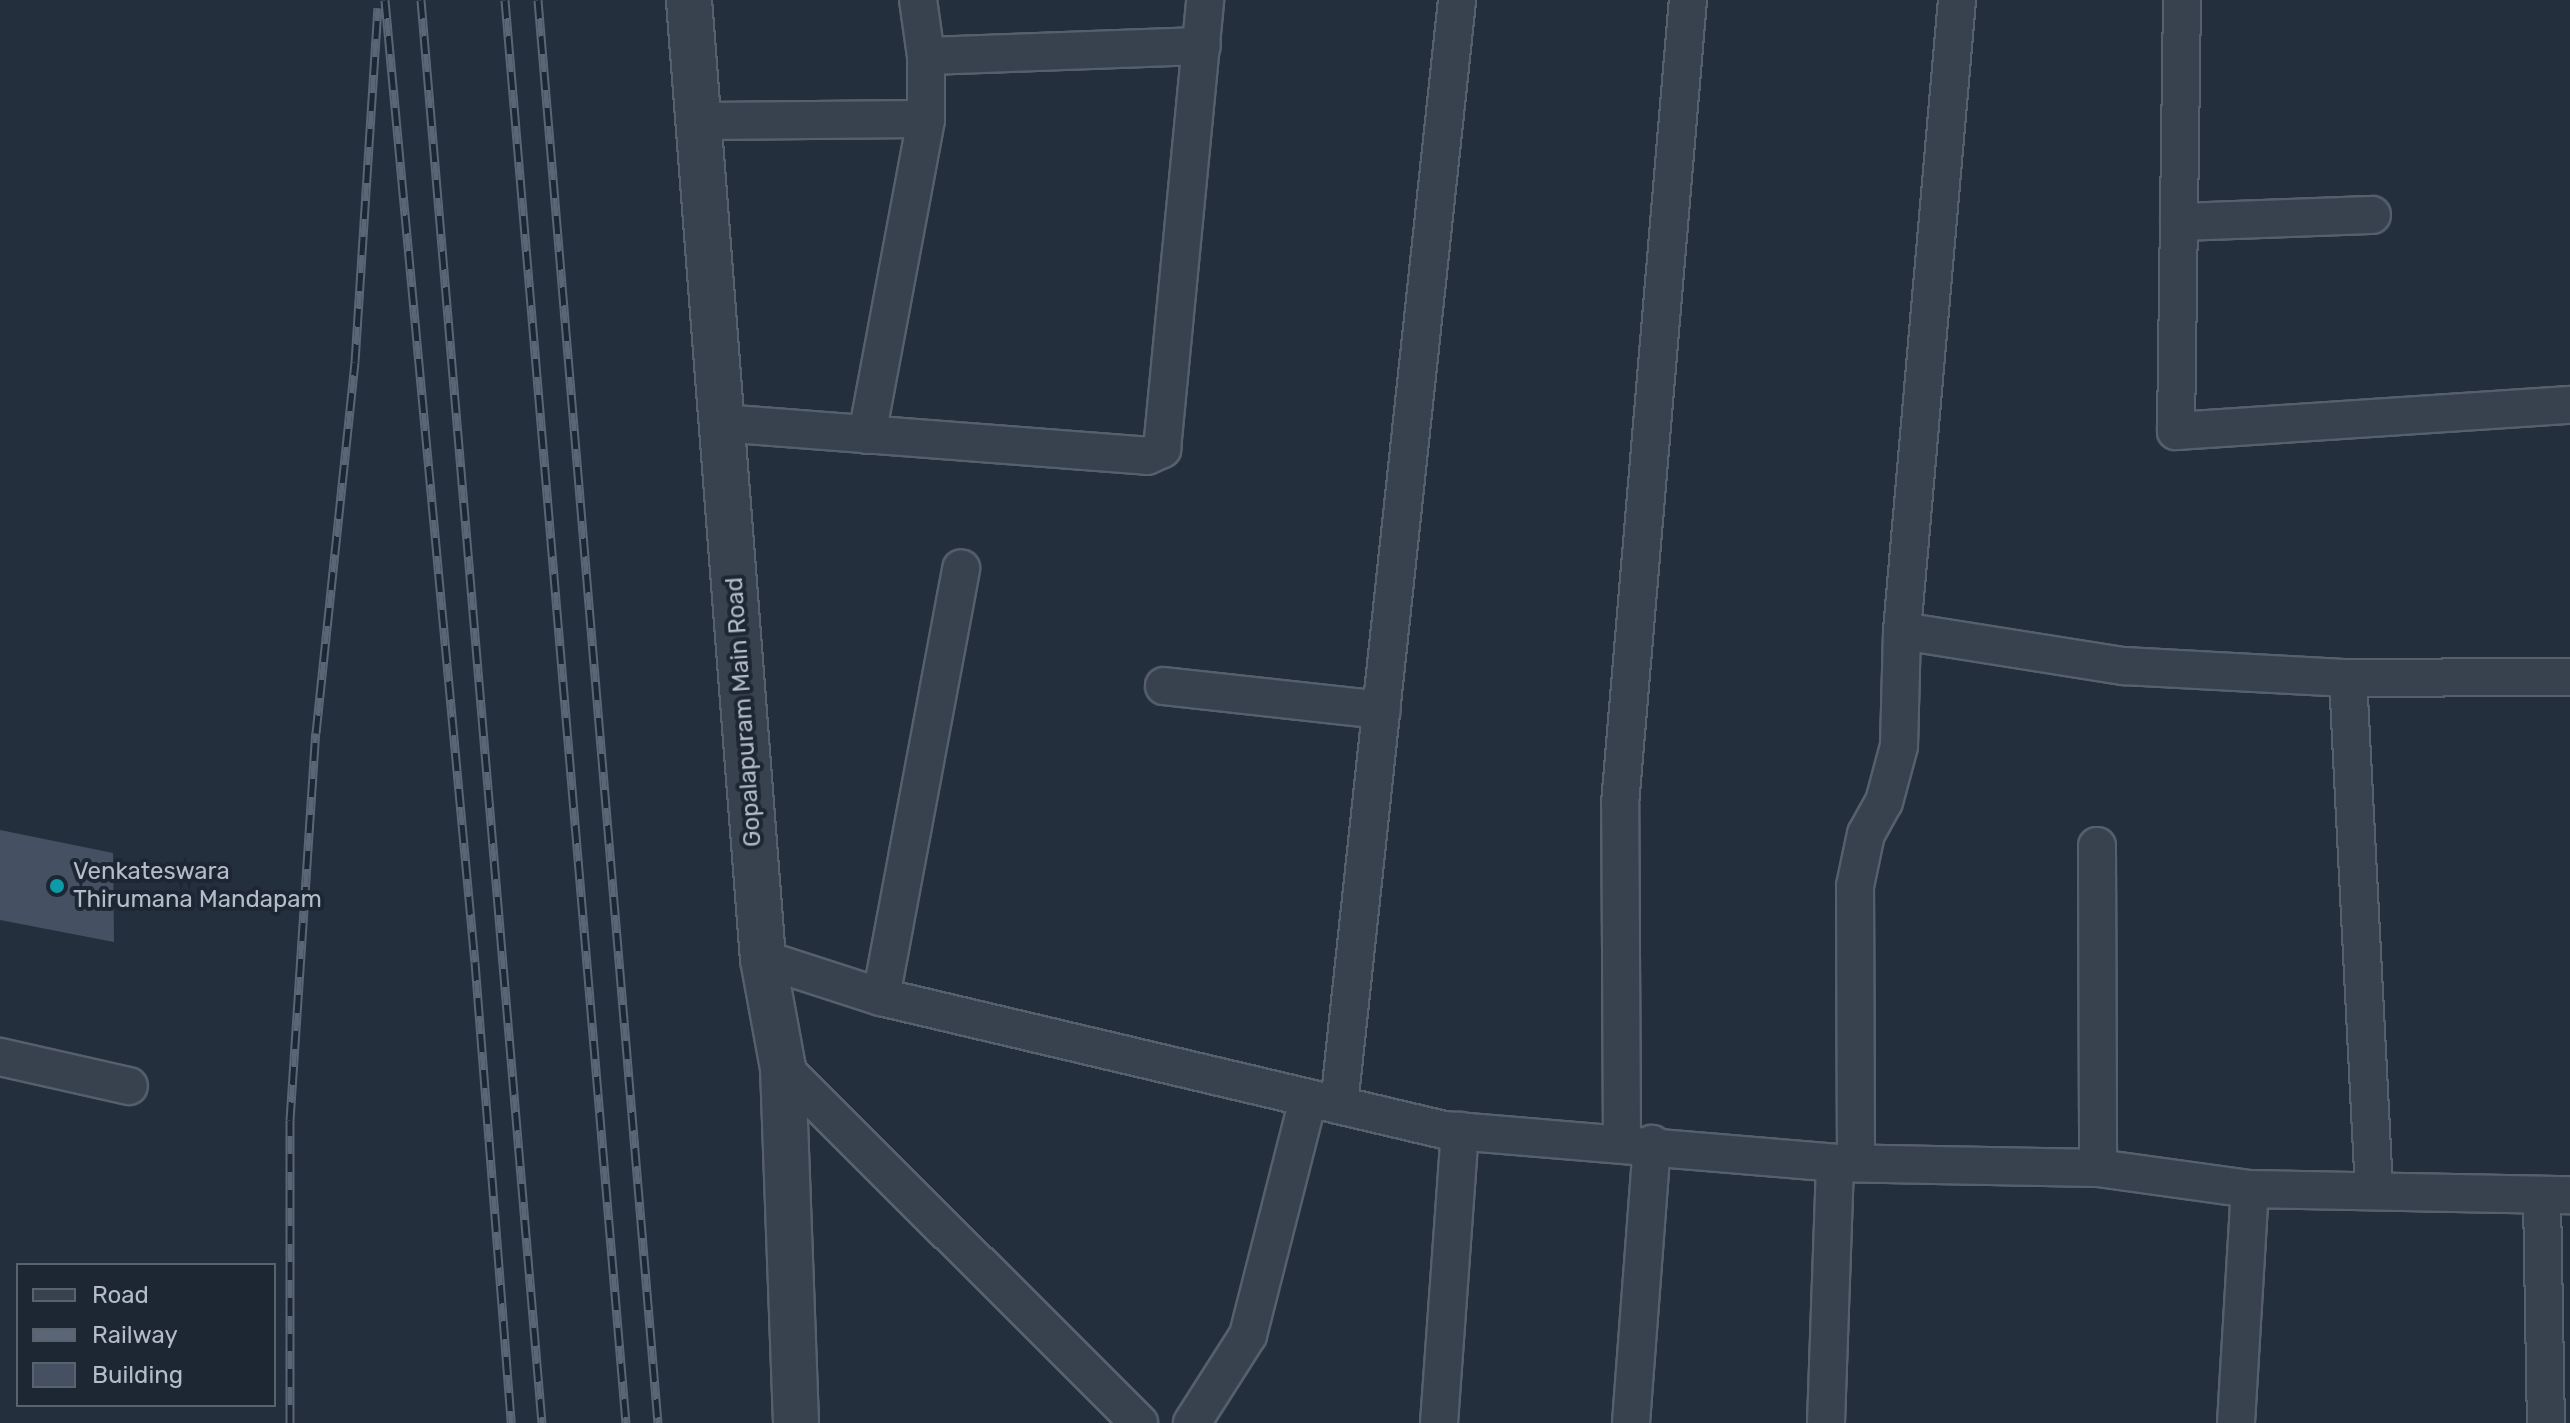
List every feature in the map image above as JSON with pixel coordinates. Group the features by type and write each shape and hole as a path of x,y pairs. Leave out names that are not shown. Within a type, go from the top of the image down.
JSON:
{"street":[{"name":"Gopalapuram Main Road","path":"689,0 763,959 783,1068 796,1423"},
{"path":"867,435 926,119 926,56 918,0"},
{"path":"721,423 1147,456 1162,449 1205,0"},
{"path":"1192,1423 1248,1335 1324,1103 1382,710 1457,0"},
{"path":"1631,1423 1637,1143 1620,804 1688,0"},
{"path":"1826,1423 1846,1163 1855,886 1866,834 1884,802 1899,746 1902,631 1957,0"},
{"path":"2182,0 2176,431 2570,405"},
{"path":"926,56 1202,46"},
{"path":"699,121 926,119"},
{"path":"2179,222 2372,215"},
{"path":"881,997 961,568"},
{"path":"1902,631 2124,666 2348,678 2570,677"},
{"path":"2348,678 2374,1190"},
{"path":"1164,686 1382,710"},
{"path":"2097,846 2098,1168"},
{"path":"763,959 881,997 1324,1103 1460,1131 1637,1143 1846,1163 2098,1168 2250,1189 2556,1197 2546,1423"},
{"path":"0,1057 129,1086"},
{"path":"783,1068 1139,1423"},
{"path":"1439,1423 1460,1131"},
{"path":"2236,1423 2250,1189"}],"building":[{"name":"Venkateswara Thirumana Mandapam","path":"0,830 113,853 114,942 0,920"}],"railway":[{"path":"385,0 475,962 511,1423"},
{"path":"421,0 542,1423"},
{"path":"505,0 626,1423"},
{"path":"538,0 658,1423"},
{"path":"290,1423 290,1120 316,733 355,362 378,8"}],"place":[{"name":"Venkateswara Thirumana Mandapam","path":"57,886"}]}
